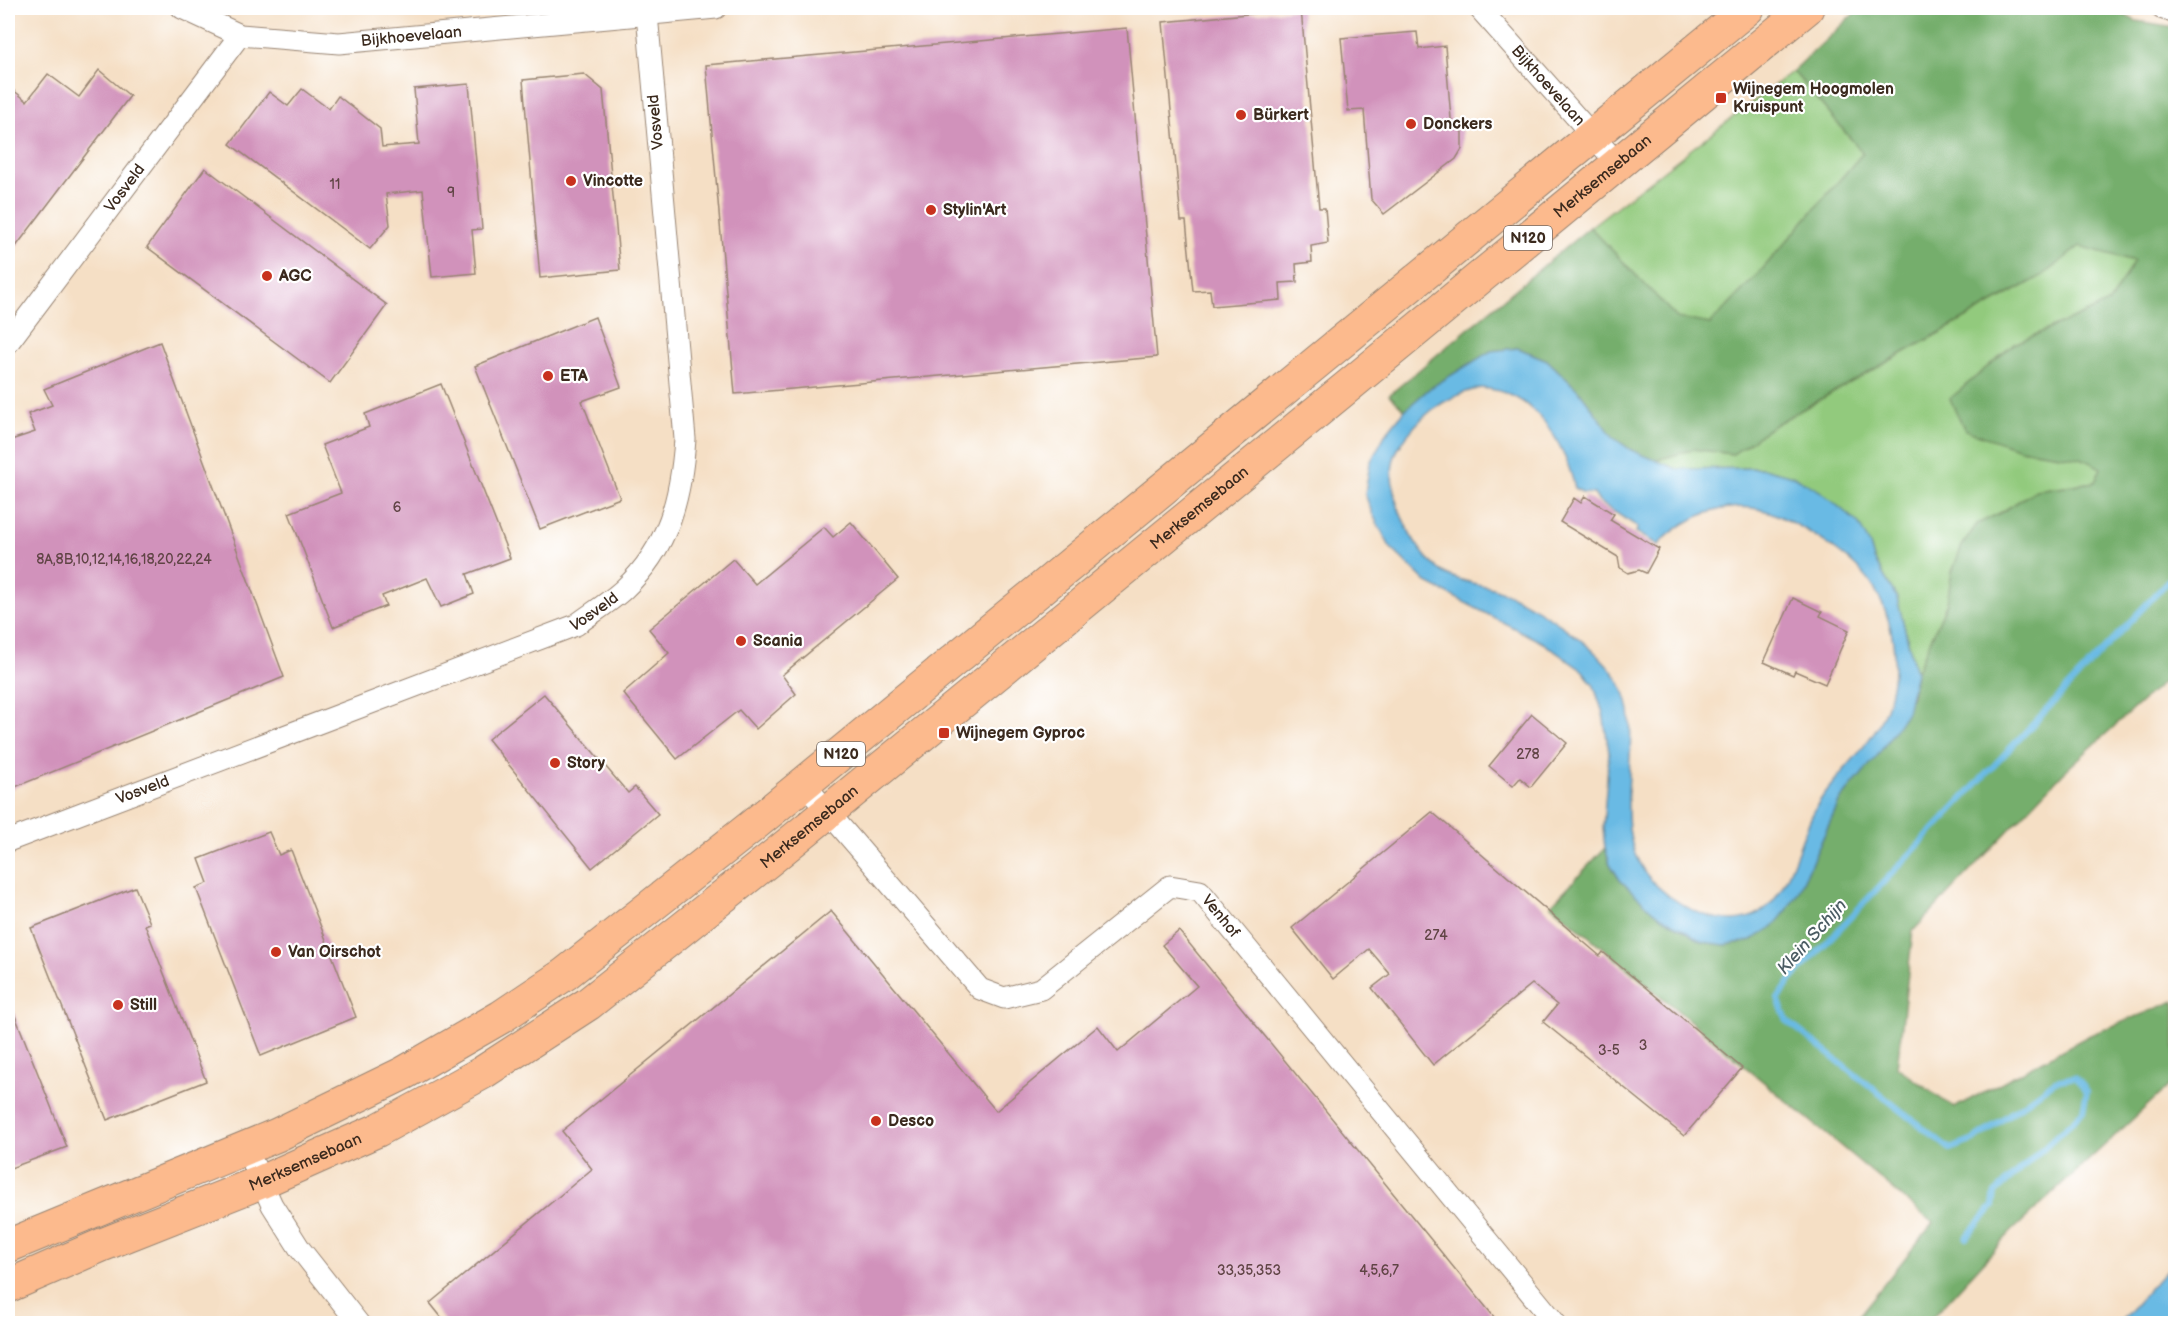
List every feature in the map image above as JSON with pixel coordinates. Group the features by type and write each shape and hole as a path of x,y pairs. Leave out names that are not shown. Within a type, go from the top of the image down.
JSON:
{"main road":[{"name":"N120","path":"8,1246 277,1135 404,1073 501,1017 565,974 804,784 1748,8"},
{"name":"Merksemsebaan","path":"8,1286 102,1245 261,1182 378,1130 482,1073 588,1004 828,811 1807,8"}],"street":[{"name":"Bijkhoevelaan","path":"182,8 240,35 339,43 716,8"},
{"name":"Bijkhoevelaan","path":"1479,8 1618,164"},
{"path":"2161,8 2175,13"},
{"name":"Vosveld","path":"8,841 576,625 624,589 649,561 666,533 682,483 685,439 647,14"},
{"name":"Vosveld","path":"8,343 240,35"},
{"name":"Venhof","path":"804,784 980,989 1004,998 1041,988 1170,886 1200,891 1556,1323"},
{"path":"565,974 588,1004"},
{"path":"246,1146 272,1205 300,1249 360,1323"}],"green space":[{"path":"1860,8 2111,8 2136,21 2175,27 2175,671 2063,773 1913,931 1897,1067 1954,1108 2090,1035 2175,1001 2175,1080 2011,1232 1927,1323 1853,1323 1933,1223 1551,905 1605,848 1610,864 1620,880 1654,912 1703,942 1726,945 1752,940 1773,927 1798,893 1840,800 1912,697 1916,673 1947,603 1952,572 1962,546 1977,524 2002,512 2036,490 2095,482 2101,468 2081,458 2020,449 1965,430 1950,399 2014,344 2109,303 2134,261 2080,246 2043,275 1776,424 1733,454 1693,449 1655,461 1631,450 1614,438 1580,392 1547,360 1518,348 1491,351 1430,388 1405,410 1389,395 1590,227 1677,318 1710,324 1760,272 1863,153 1793,71"},
{"path":"1793,71 1863,153 1760,272 1710,324 1677,319 1590,227"},
{"path":"2080,246 2135,261 2109,303 2014,344 2020,449 2081,458 2102,467 2095,482 2036,490 2002,512 1977,524 1962,546 1952,572 1947,603 1916,673 1897,598 1874,559 1870,545 1763,468 1677,469 1655,461 1693,449 1733,454 1776,424 2043,275"}],"water":[{"path":"1518,348 1547,360 1580,392 1614,438 1631,450 1677,469 1763,468 1793,476 1820,491 1858,523 1870,545 1874,559 1897,598 1916,673 1907,712 1878,755 1840,800 1798,893 1787,910 1773,927 1752,940 1725,945 1703,942 1654,912 1620,880 1610,864 1605,848 1603,828 1609,752 1603,713 1594,686 1583,671 1543,643 1427,583 1390,547 1372,513 1365,494 1370,463 1385,435 1405,410 1430,388 1491,351","holes":["1480,388 1499,391 1516,398 1544,421 1563,453 1575,488 1583,493 1594,494 1599,502 1638,527 1636,532 1658,545 1670,534 1698,516 1730,508 1763,510 1804,529 1845,557 1867,578 1882,604 1892,638 1894,656 1894,673 1886,708 1873,734 1819,802 1779,893 1766,908 1751,917 1734,920 1716,918 1681,904 1652,881 1637,860 1630,835 1628,810 1631,730 1628,705 1620,683 1611,669 1583,642 1530,606 1498,590 1457,579 1444,573 1432,564 1421,550 1402,517 1392,480 1393,463 1406,437 1423,418 1454,397"]},
{"path":"2175,1261 2175,1323 2119,1323"}],"building":[{"name":"Bürkert","path":"1301,9 1319,208 1325,208 1328,243 1311,246 1312,262 1296,264 1297,282 1280,283 1281,300 1212,306 1210,290 1193,291 1186,221 1181,221 1163,22"},
{"name":"Stylin'Art","path":"1127,28 1157,357 735,394 706,65"},
{"name":"Donckers","path":"1417,32 1419,49 1445,46 1451,119 1462,132 1462,149 1456,159 1384,214 1371,199 1364,110 1348,111 1341,38"},
{"path":"99,70 130,96 8,257 8,86 27,101 48,74 79,97"},
{"name":"Vincotte","path":"584,74 603,90 620,270 540,278 523,80"},
{"path":"469,84 482,229 472,230 476,273 432,277 423,190 386,194 390,225 370,249 230,144 269,92 288,106 302,89 329,109 338,96 380,129 382,147 419,144 414,89"},
{"name":"AGC","path":"205,168 387,305 330,383 147,247"},
{"path":"595,317 621,387 582,401 620,498 540,529 475,366"},
{"path":"160,342 284,677 8,790 8,441 35,432 28,414 52,405 44,389"},
{"path":"441,384 510,558 467,574 474,594 441,607 427,578 382,596 386,606 333,627 289,513 341,493 322,445 369,427 365,414"},
{"path":"1585,496 1614,514 1610,520 1659,549 1646,573 1639,570 1628,573 1620,568 1618,557 1560,522 1574,498 1581,503"},
{"name":"Scania","path":"851,522 898,579 782,675 796,694 756,729 739,710 677,759 623,693 669,653 649,629 733,559 755,584 824,527 833,537"},
{"path":"1793,598 1822,612 1820,616 1849,630 1825,684 1795,671 1793,675 1764,662"},
{"name":"Story","path":"544,694 628,793 635,787 658,814 592,868 488,739"},
{"path":"1532,714 1567,743 1531,787 1520,778 1513,786 1489,766"},
{"path":"1432,812 1600,956 1603,952 1742,1068 1684,1136 1543,1022 1557,1005 1532,984 1433,1065 1372,988 1390,974 1369,949 1333,979 1292,928"},
{"name":"Van Oirschot","path":"269,832 279,855 291,850 356,1017 261,1056 196,888 208,883 199,859"},
{"name":"Still","path":"135,887 150,923 145,925 206,1081 107,1120 31,928"},
{"name":"Desco","path":"831,911 996,1111 1098,1026 1118,1052 1197,986 1162,945 1179,931 1499,1323 446,1323 430,1303 592,1169 562,1131"},
{"path":"8,998 67,1147 8,1169"}],"waterway":[{"name":"Klein Schijn","path":"1966,1238 1993,1206 1995,1193 2083,1111 2087,1091 2075,1077 2055,1081 1974,1140 1950,1149 1787,1021 1778,999 1791,980 2176,573"}],"place":[{"name":"Wijnegem Hoogmolen Kruispunt","path":"1721,98"},
{"name":"Bürkert","path":"1241,115"},
{"name":"Donckers","path":"1411,124"},
{"name":"Vincotte","path":"571,181"},
{"name":"Stylin'Art","path":"931,210"},
{"name":"AGC","path":"267,276"},
{"name":"ETA","path":"548,376"},
{"name":"Scania","path":"741,641"},
{"name":"Wijnegem Gyproc","path":"944,733"},
{"name":"Story","path":"555,763"},
{"name":"Van Oirschot","path":"276,952"},
{"name":"Still","path":"118,1005"},
{"name":"Desco","path":"876,1121"}]}
